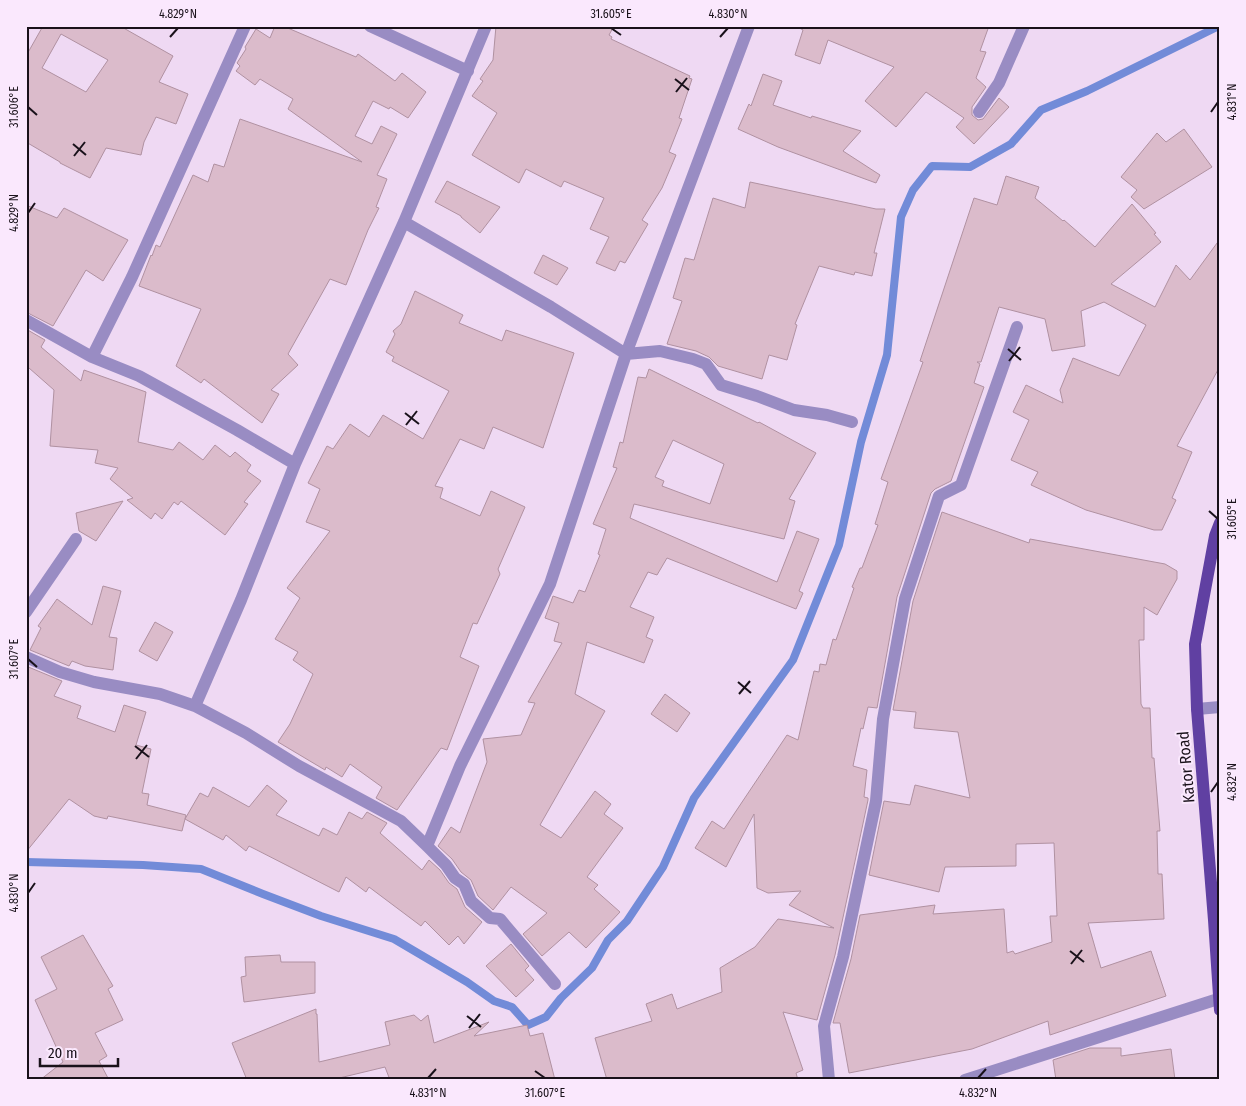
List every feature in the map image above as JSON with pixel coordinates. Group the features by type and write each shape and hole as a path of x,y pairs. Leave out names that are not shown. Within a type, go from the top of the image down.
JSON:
{"main road":[{"name":"Kator Road","path":"1219,1004 1218,956 1197,709 1195,644 1215,536 1220,523"}],"street":[{"path":"92,357 132,277 245,26"},
{"path":"370,26 468,71"},
{"path":"194,706 241,600 295,464 404,222 486,26"},
{"path":"428,846 460,766 550,584 626,354 749,26"},
{"path":"979,112 999,83 1024,26"},
{"path":"404,222 551,307 626,354 660,351 693,359 706,364 721,385 794,410 827,414 852,422"},
{"path":"26,320 92,357 138,376 295,464"},
{"path":"829,1080 824,1026 844,957 876,801 884,719 905,599 939,496 961,485 1017,327"},
{"path":"26,612 76,540"},
{"path":"26,656 60,672 94,682 160,694 194,706 246,733 299,766 401,821 446,865 455,878 464,884 471,901 490,918 500,919 555,984"},
{"path":"1197,709 1220,708"},
{"path":"965,1080 1219,1004"}],"building":[{"path":"43,26 120,26 173,56 159,82 188,94 176,124 156,117 144,142 141,155 106,148 90,178 60,163 26,142 26,56","holes":["61,34 108,60 86,92 42,68"]},
{"path":"275,26 283,26 356,57 358,54 395,81 402,73 426,92 408,118 390,107 389,109 373,101 355,136 372,144 381,126 397,134 377,175 387,179 376,207 379,208 346,285 330,279 288,354 298,365 271,390 279,394 262,423 204,379 201,383 176,366 201,309 139,286 151,255 156,245 160,247 193,175 208,182 214,164 224,167 240,119 362,162 288,109 293,99 260,79 255,85 236,71 240,66 237,63 256,29 270,38"},
{"path":"496,26 614,26 609,35 612,37 611,39 690,76 689,78 692,79 679,118 682,119 669,152 676,155 662,188 642,220 648,224 625,263 620,261 615,271 596,263 609,237 590,229 604,198 564,181 561,187 526,169 519,183 472,155 497,113 472,96 483,81 480,79 493,60"},
{"path":"796,26 989,26 980,51 986,52 976,78 986,87 972,107 972,115 978,120 983,119 999,98 1009,107 974,144 956,127 964,118 926,92 896,127 865,101 894,67 828,40 820,64 795,55 803,30"},
{"path":"763,74 782,81 773,105 811,118 812,116 861,131 843,151 880,175 876,183 778,147 738,129 749,104 751,106"},
{"path":"1184,129 1212,167 1144,209 1131,197 1137,190 1121,177 1157,133 1166,142"},
{"path":"1006,176 1039,187 1035,198 1095,247 1132,204 1161,242 1111,284 1155,307 1176,265 1190,280 1220,239 1220,366 1177,446 1192,452 1172,498 1176,500 1162,530 1154,530 1086,510 1031,485 1038,472 1011,460 1029,420 1013,412 1026,385 1063,403 1060,390 1073,358 1119,376 1146,325 1104,302 1081,311 1085,346 1052,351 1045,319 999,307 981,362 977,362 980,364 974,383 984,387 951,481 931,493 897,597 877,708 868,707 863,729 861,728 853,766 867,770 864,797 868,798 868,800 835,955 817,1020 783,1012 803,1070 796,1073 798,1080 607,1080 595,1038 652,1021 646,1004 672,994 677,1009 722,992 720,968 755,947 778,919 834,928 789,905 801,891 768,893 757,888 754,814 726,867 695,848 712,821 724,829 787,735 798,740 814,671 819,672 820,664 826,665 833,639 836,640 854,588 852,587 860,568 862,568 878,525 875,524 888,482 881,479 923,362 920,361 974,198 997,205"},
{"path":"447,181 500,207 480,233 461,216 435,202"},
{"path":"750,182 876,209 885,209 874,253 877,253 872,276 855,272 854,275 819,266 795,324 797,325 787,360 769,355 762,379 718,366 709,357 696,351 667,344 682,301 673,298 685,258 694,260 713,198 745,208"},
{"path":"26,205 57,218 64,208 128,240 103,281 86,270 53,326 26,312"},
{"path":"543,255 568,268 557,285 534,273"},
{"path":"415,291 463,315 459,323 502,341 506,330 574,353 543,448 493,427 484,449 460,439 435,486 443,488 440,498 480,516 491,491 525,507 498,569 500,574 477,624 473,623 460,657 479,666 447,750 441,748 397,810 376,798 382,787 350,764 342,777 326,767 325,770 278,742 290,724 313,674 293,660 298,652 275,639 300,598 287,588 330,531 306,522 320,489 308,483 327,446 333,449 350,424 369,437 383,415 423,439 449,391 392,361 394,357 386,352 395,334 393,331 401,324"},
{"path":"26,329 45,340 41,347 81,381 84,370 146,392 138,442 173,450 179,442 203,460 215,445 230,457 235,452 251,465 247,471 261,481 244,502 248,504 225,535 181,501 178,505 174,502 162,519 155,513 151,519 127,500 133,498 110,479 118,468 95,463 98,450 50,446 54,390 29,368 26,372"},
{"path":"649,369 759,422 816,453 789,499 795,501 784,539 634,504 630,518 777,582 797,531 819,539 799,591 803,593 796,609 667,558 657,575 648,572 630,607 654,617 646,637 653,640 644,663 587,642 575,694 605,711 540,825 561,838 595,791 611,804 604,814 623,828 587,877 598,885 594,889 620,912 586,948 569,932 542,956 523,934 547,913 511,887 493,910 478,896 471,880 461,872 452,859 438,846 451,827 460,833 487,762 483,739 521,735 535,703 528,702 562,643 554,641 559,623 545,618 553,596 573,603 579,590 585,592 600,555 598,554 606,529 593,524 617,468 613,467 620,442 623,443 638,377 646,378","holes":["673,440 724,464 710,504 662,486 664,481 655,477"]},
{"path":"123,501 96,541 79,531 76,513"},
{"path":"942,512 1029,543 1030,539 1165,564 1177,571 1177,579 1157,615 1144,607 1144,640 1139,640 1141,704 1143,708 1150,708 1152,758 1154,758 1160,831 1157,831 1158,874 1162,874 1164,919 1088,923 1101,968 1151,951 1166,996 1050,1035 1048,1021 972,1049 849,1073 840,1023 833,1023 851,959 860,915 935,905 933,914 1004,909 1007,953 1013,951 1015,954 1052,942 1050,916 1057,916 1054,843 1016,844 1016,866 945,867 939,892 869,875 884,801 910,805 915,785 970,798 958,732 914,728 916,712 893,710 913,601"},
{"path":"103,586 121,591 109,637 117,638 113,670 85,666 72,661 69,666 30,650 41,628 38,626 57,599 92,625"},
{"path":"155,622 173,632 157,661 139,651"},
{"path":"26,666 62,681 54,696 81,706 77,718 115,732 124,705 146,712 136,745 151,749 142,793 149,794 147,805 186,815 182,831 108,816 107,819 94,816 69,799 26,852"},
{"path":"665,694 690,713 677,732 651,714"},
{"path":"267,785 287,801 276,815 319,836 323,828 337,835 349,812 362,819 367,812 387,823 380,833 422,870 429,860 440,870 449,883 457,889 465,907 482,922 464,944 458,936 449,945 425,921 421,926 369,887 366,892 346,877 339,892 249,846 246,851 226,835 223,840 185,819 200,793 208,797 213,787 249,807"},
{"path":"83,935 113,986 108,989 123,1020 95,1033 107,1056 99,1061 109,1080 40,1080 63,1062 35,1000 57,989 41,957"},
{"path":"511,944 529,966 525,970 534,980 516,997 486,966"},
{"path":"280,955 281,962 315,962 315,993 244,1002 241,977 246,976 245,957"},
{"path":"316,1009 319,1062 390,1045 385,1022 414,1015 421,1021 428,1015 434,1043 489,1022 474,1036 527,1025 530,1036 543,1033 555,1080 390,1080 385,1067 331,1080 247,1080 232,1043"},
{"path":"1090,1048 1121,1048 1121,1056 1171,1049 1175,1080 1056,1080 1053,1060"}],"waterway":[{"path":"26,862 143,865 201,869 321,916 394,939 467,982 494,1001 512,1007 528,1025 546,1017 561,998 592,968 608,940 627,921 663,867 694,798 793,660 839,545 861,442 887,355 901,217 913,190 932,166 970,167 1011,144 1041,110 1087,91 1219,26"}]}
